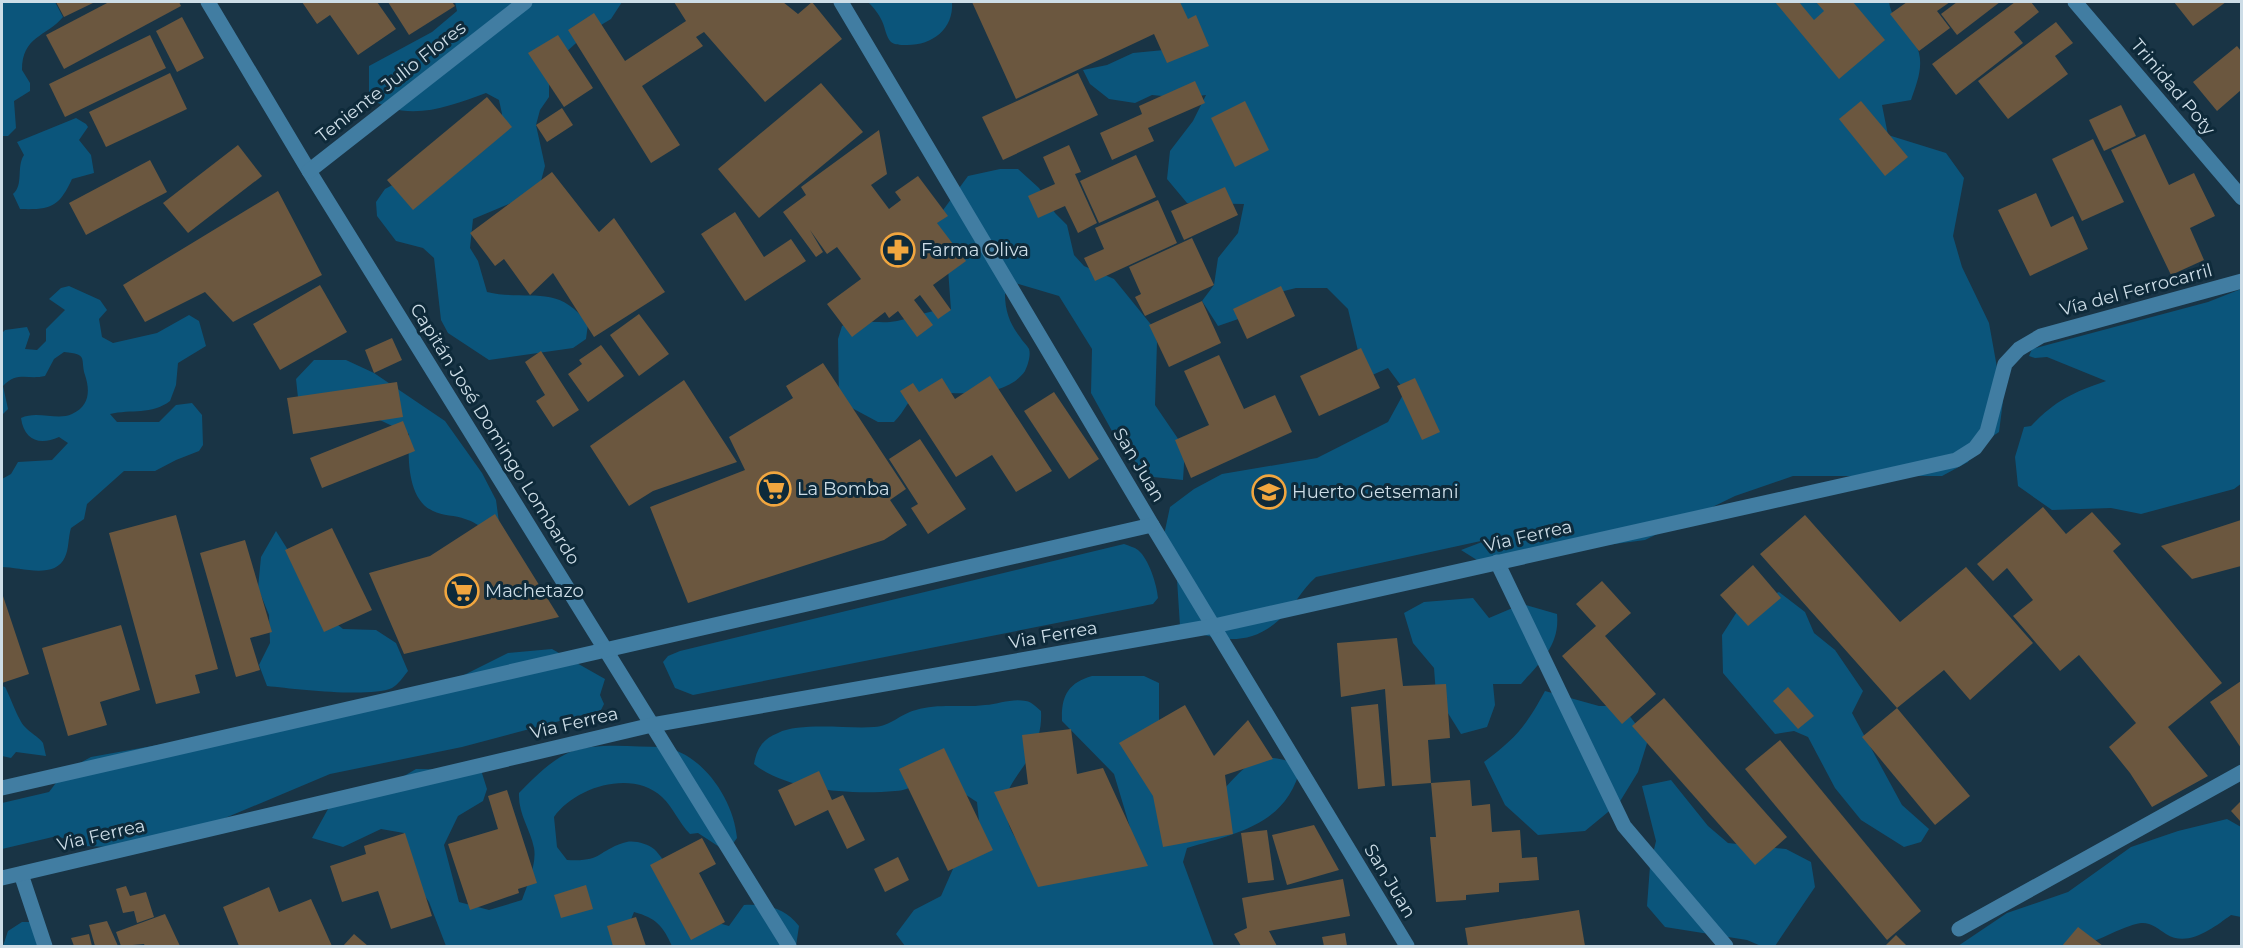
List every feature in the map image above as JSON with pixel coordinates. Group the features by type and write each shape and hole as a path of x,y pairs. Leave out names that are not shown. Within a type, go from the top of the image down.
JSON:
{"street":[{"name":"Capitán José Domingo Lombardo","path":"208,2 309,171 789,946"},
{"name":"Teniente Julio Flores","path":"309,171 525,2"},
{"name":"San Juan","path":"841,2 1152,525 1407,946"},
{"name":"Trinidad Poty","path":"2075,2 2241,198"},
{"name":"Vía del Ferrocarril","path":"2040,336 2241,280"},
{"name":"Via Ferrea","path":"2,878 652,725 1214,627 1956,460 1975,448 1987,432 2005,364 2019,349 2040,336"},
{"path":"2,788 1152,525"},
{"path":"1497,562 1624,826 1726,946"},
{"path":"1959,929 2241,772"},
{"path":"21,874 45,946"}],"shaded area":[{"path":"2,2 55,2 63,17 36,38 26,50 22,70 30,83 30,91 14,101 16,128 8,136 2,136"},
{"path":"455,2 622,2 611,19 586,34 564,54 549,82 549,97 540,110 536,125 545,166 541,181 518,200 473,219 470,248 478,261 487,292 502,295 542,296 565,303 588,324 586,339 573,348 489,360 448,333 441,320 434,258 423,248 396,241 377,216 376,202 385,189 499,128 502,114 499,100 486,93 442,108 412,111 397,110 369,97 369,66 432,32 457,11"},
{"path":"868,2 952,2 952,12 945,28 932,39 915,45 899,45 889,40 881,18"},
{"path":"1171,2 1889,2 1894,17 1917,47 1920,65 1911,100 1882,105 1888,135 1946,153 1964,178 1953,236 1962,267 1989,323 2003,401 1999,432 1975,448 1968,462 1942,476 1793,476 1735,496 1645,540 1584,548 1488,567 1461,550 1490,539 1316,577 1283,616 1259,633 1247,637 1234,639 1207,636 1180,626 1176,564 1164,535 1170,507 1194,489 1222,474 1317,458 1388,422 1405,391 1388,368 1370,376 1358,351 1348,309 1327,288 1296,288 1268,295 1247,316 1218,326 1202,301 1214,285 1218,258 1238,233 1244,204 1187,203 1167,179 1170,151 1193,121 1206,95 1183,98 1152,95 1135,103 1109,99 1090,84 1083,70 1107,65 1133,53 1164,50 1174,8"},
{"path":"76,118 88,127 79,140 91,155 94,173 72,179 63,196 53,205 39,209 20,209 13,194 18,186 20,165 24,155 17,142"},
{"path":"1000,169 1018,169 1039,188 1055,213 1067,225 1074,255 1084,266 1114,279 1153,327 1157,342 1155,405 1185,449 1183,480 1153,477 1141,469 1112,431 1091,393 1092,349 1059,296 1015,283 1005,294 1007,312 1030,354 1025,371 1016,381 991,391 976,393 919,392 894,422 878,422 839,401 838,339 842,326 860,322 890,322 935,311 951,310 948,269 937,223 938,217 968,176"},
{"path":"69,286 100,300 107,310 99,319 102,337 113,343 157,333 189,315 199,321 206,346 178,363 176,385 170,401 149,410 110,414 117,422 159,422 176,405 192,403 202,415 203,445 199,451 155,471 124,471 87,504 84,519 71,528 65,557 60,564 53,568 36,571 2,567 2,479 11,474 18,462 52,460 68,443 59,437 45,441 34,439 25,432 21,418 34,415 66,416 72,414 78,411 85,402 88,386 82,358 77,354 64,352 54,359 45,376 18,377 3,386 8,409 2,415 2,333 5,330 27,327 30,334 25,349 37,350 46,341 46,329 65,310 49,299 61,288"},
{"path":"2241,289 2242,483 2234,489 2141,514 2111,508 2052,510 2018,486 2015,457 2024,427 2031,426 2065,398 2106,381 2047,357 2029,356 2032,349 2208,302"},
{"path":"314,360 346,360 374,373 445,421 482,473 496,500 500,530 484,528 461,518 437,513 424,505 418,497 411,477 409,434 359,410 299,407 296,379"},
{"path":"276,531 308,582 318,609 343,629 376,630 396,643 408,671 394,687 381,691 350,693 267,686 259,665 270,643 269,615 258,588 261,557"},
{"path":"1124,544 1138,550 1149,566 1158,598 1153,604 693,695 675,688 663,662 668,656 680,651"},
{"path":"1779,592 1805,612 1814,633 1835,650 1863,691 1852,713 1902,805 1929,829 1921,842 1904,847 1861,820 1835,788 1808,737 1794,731 1775,734 1723,673 1722,635 1740,607"},
{"path":"1473,598 1489,618 1522,604 1557,614 1557,625 1548,652 1521,684 1493,684 1495,705 1487,727 1461,734 1436,694 1434,668 1413,643 1404,613 1424,602"},
{"path":"552,649 605,679 600,695 604,704 601,710 462,747 330,774 187,834 112,847 84,846 57,836 2,849 2,803 49,792 65,771 91,757 418,698 508,653"},
{"path":"1092,676 1144,676 1159,683 1159,758 1201,816 1236,776 1252,762 1269,758 1301,765 1285,801 1272,814 1242,831 1187,848 1183,862 1214,946 905,946 896,934 914,910 941,896 960,853 980,831 977,802 952,788 932,784 922,784 899,791 878,792 821,789 784,780 754,764 757,753 765,741 787,730 811,727 874,727 924,708 977,706 1016,700 1028,702 1041,711 1040,729 1033,751 1010,786 1005,802 1008,822 1013,833 1035,865 1132,834 1114,774 1062,721 1063,704 1068,692 1077,682"},
{"path":"2,686 5,687 22,724 43,743 46,756 16,752 11,758 2,756"},
{"path":"1545,691 1599,706 1622,706 1648,740 1638,772 1619,803 1585,831 1538,835 1505,805 1484,762 1519,731"},
{"path":"603,746 662,747 677,751 703,768 722,794 730,808 737,838 727,852 698,833 690,834 666,801 650,789 635,784 620,783 589,790 563,806 554,817 557,847 567,860 578,860 593,858 626,842 639,842 647,845 659,854 694,916 729,926 744,905 775,908 788,915 799,926 796,946 672,946 658,924 634,912 623,939 616,946 446,946 429,902 404,865 404,833 381,829 343,847 312,838 333,800 375,793 416,769 481,770 487,789 483,801 458,816 444,845 459,902 489,910 522,900 529,882 535,854 520,808 519,793 536,776 563,755 581,749"},
{"path":"1671,780 1708,826 1728,843 1786,849 1811,862 1815,887 1775,946 1761,946 1747,940 1665,927 1647,906 1650,866 1656,841 1642,786"},
{"path":"2227,819 2241,827 2241,917 2231,915 2200,935 2183,939 2174,938 2151,925 2141,923 2077,946 1958,946 2007,913 2068,892 2131,847 2178,831"},
{"path":"22,922 30,922 40,946 3,946 8,931"}],"building":[{"path":"56,2 95,2 64,17"},
{"path":"109,2 179,2 181,6 64,69 46,35"},
{"path":"302,2 377,2 396,29 358,55 330,15 317,24"},
{"path":"388,2 452,2 455,6 409,35"},
{"path":"674,2 783,2 798,14 812,2 842,39 765,102 704,32 696,37 703,46 642,86 680,145 651,163 568,30 594,13 625,61 686,21"},
{"path":"972,2 1180,2 1188,19 1196,15 1209,46 1167,63 1154,34 1016,99"},
{"path":"1775,2 1799,2 1814,20 1824,11 1816,2 1853,2 1885,40 1839,79"},
{"path":"1907,2 1950,2 1937,11 1950,28 1919,51 1890,14"},
{"path":"1957,2 2000,2 1957,35 1941,14"},
{"path":"2015,2 2031,2 2039,12 2014,32 2023,43 1956,95 1932,64"},
{"path":"2174,2 2226,2 2193,26"},
{"path":"182,17 204,58 177,72 156,31"},
{"path":"2056,22 2073,43 2055,56 2068,74 2008,119 1978,81"},
{"path":"150,35 166,68 65,117 49,84"},
{"path":"558,35 593,88 564,107 528,53"},
{"path":"2237,46 2241,51 2241,90 2217,111 2193,82"},
{"path":"170,73 187,109 106,147 89,112"},
{"path":"1078,73 1098,115 1003,160 982,117"},
{"path":"1195,81 1205,103 1148,128 1154,141 1112,160 1100,133 1142,114 1139,106"},
{"path":"821,83 863,132 759,218 718,169"},
{"path":"487,97 512,127 413,210 387,180"},
{"path":"1245,101 1269,150 1235,167 1211,118"},
{"path":"1861,101 1908,157 1885,176 1839,119"},
{"path":"2121,105 2136,136 2104,151 2089,120"},
{"path":"562,108 573,125 547,142 536,125"},
{"path":"879,130 887,174 871,185 889,209 901,200 895,192 918,176 948,216 937,223 966,261 933,285 951,310 938,319 920,295 914,300 933,325 917,337 898,311 889,318 885,312 852,337 827,304 861,279 837,247 827,254 810,230 823,252 816,257 783,212 806,195 801,187"},
{"path":"2145,134 2169,185 2194,173 2215,216 2190,228 2204,260 2171,275 2111,150"},
{"path":"2093,139 2124,202 2082,221 2052,159"},
{"path":"238,145 262,176 188,233 163,203"},
{"path":"1069,145 1081,172 1075,174 1097,223 1078,233 1065,206 1038,218 1028,196 1055,184 1043,157"},
{"path":"1136,155 1156,197 1099,223 1080,181"},
{"path":"150,160 167,192 86,235 69,203"},
{"path":"552,172 599,232 614,218 665,292 594,337 553,273 530,295 504,259 495,266 470,233"},
{"path":"1225,187 1238,215 1184,240 1171,211"},
{"path":"278,191 322,275 233,322 205,292 145,322 123,285"},
{"path":"2036,193 2051,227 2073,216 2088,249 2030,276 1998,210"},
{"path":"1158,200 1177,243 1095,281 1084,258 1104,249 1095,228"},
{"path":"735,212 764,257 791,239 806,261 745,301 701,234"},
{"path":"1192,238 1214,285 1145,316 1135,297 1141,294 1129,267"},
{"path":"320,285 347,332 280,370 253,324"},
{"path":"1281,286 1295,316 1247,339 1233,309"},
{"path":"1202,301 1221,343 1169,367 1149,325"},
{"path":"639,314 669,354 639,376 610,335"},
{"path":"392,338 402,360 374,373 365,350"},
{"path":"601,345 624,376 588,402 568,374 582,364 579,360"},
{"path":"1361,348 1380,388 1319,416 1300,376"},
{"path":"541,351 579,410 553,427 536,401 545,395 525,362"},
{"path":"1219,355 1244,409 1275,395 1292,432 1191,478 1175,440 1209,425 1184,371"},
{"name":"La Bomba","path":"823,363 906,489 890,500 907,525 884,540 688,603 650,507 745,470 729,437 793,398 786,386"},
{"path":"990,376 1052,471 1016,492 992,455 956,477 900,391 913,383 919,392 942,378 955,399"},
{"path":"1415,378 1440,432 1422,440 1397,386"},
{"path":"684,380 737,462 653,491 629,506 590,446"},
{"path":"397,382 403,417 293,434 287,398"},
{"path":"1054,392 1099,459 1069,479 1024,411"},
{"path":"403,421 415,451 322,488 310,458"},
{"path":"920,439 966,509 928,534 911,508 918,504 889,459"},
{"path":"2043,507 2066,534 2092,512 2121,544 2113,551 2222,683 2168,727 2208,776 2152,807 2130,773 2109,747 2136,723 2079,655 2060,671 2013,616 2033,600 2007,568 1993,581 1977,564"},
{"path":"495,514 559,617 404,654 369,573 430,556"},
{"path":"176,515 218,669 195,675 200,693 156,704 109,533"},
{"path":"1805,515 1900,622 1966,567 2033,643 1970,700 1944,670 1897,708 1760,554"},
{"path":"2241,520 2241,566 2192,579 2161,546"},
{"path":"332,528 372,610 324,632 285,550"},
{"path":"245,540 272,632 250,638 260,670 236,677 200,553"},
{"path":"1753,565 1781,598 1748,626 1720,595"},
{"path":"1602,581 1631,613 1605,636 1656,694 1622,724 1562,656 1596,626 1576,604"},
{"path":"2,593 29,674 2,683"},
{"path":"121,625 140,690 100,702 107,725 68,736 42,648"},
{"path":"1397,638 1403,686 1446,684 1450,738 1428,740 1431,783 1392,786 1385,689 1341,697 1337,643"},
{"path":"2241,681 2241,748 2210,702"},
{"path":"1788,687 1814,716 1798,729 1773,701"},
{"path":"1664,698 1787,837 1755,865 1632,726"},
{"path":"1378,704 1385,786 1358,789 1351,707"},
{"path":"1185,705 1214,756 1248,720 1273,759 1225,775 1233,834 1163,847 1153,796 1119,743"},
{"path":"1897,708 1970,796 1935,825 1862,737"},
{"path":"1071,729 1077,774 1103,768 1148,866 1038,887 994,792 1028,784 1022,735"},
{"path":"1780,740 1921,911 1887,940 1745,769"},
{"path":"944,748 993,850 948,871 899,769"},
{"path":"819,771 832,800 843,795 865,840 847,849 828,810 795,826 778,790"},
{"path":"1470,780 1472,806 1490,804 1492,832 1520,830 1522,858 1537,857 1539,880 1499,883 1499,892 1466,895 1466,900 1436,902 1430,837 1436,837 1431,783"},
{"path":"507,790 537,883 518,889 519,893 470,910 448,844 498,829 488,796"},
{"path":"2241,801 2241,822 2231,811"},
{"path":"1314,825 1339,870 1287,885 1272,835"},
{"path":"1267,830 1274,880 1248,883 1241,833"},
{"path":"405,833 432,916 391,929 378,891 342,902 330,866 366,854 364,846"},
{"path":"702,838 716,864 699,873 725,922 691,940 650,865"},
{"path":"898,857 909,880 885,892 874,869"},
{"path":"1343,879 1350,916 1269,931 1277,946 1241,946 1234,934 1247,928 1242,898"},
{"path":"586,885 593,909 561,918 554,895"},
{"path":"126,886 130,896 146,892 154,917 137,923 134,911 123,913 116,889"},
{"path":"269,887 279,912 311,899 332,946 239,946 223,907"},
{"path":"1579,910 1585,946 1468,946 1465,928"},
{"path":"165,914 180,946 145,946 144,944 121,946 116,932"},
{"path":"636,917 646,946 613,946 607,926"},
{"path":"107,921 118,946 95,946 89,925"},
{"path":"2078,927 2103,946 2062,946"},
{"path":"1345,933 1347,946 1324,946 1322,937"},
{"path":"89,934 92,946 74,946 71,938"},
{"path":"354,934 368,946 343,946"},
{"path":"1896,935 1907,946 1885,946"}],"place":[{"name":"Farma Oliva","path":"898,250"},
{"name":"La Bomba","path":"774,489"},
{"name":"Huerto Getsemani","path":"1269,492"},
{"name":"Machetazo","path":"462,591"}]}
